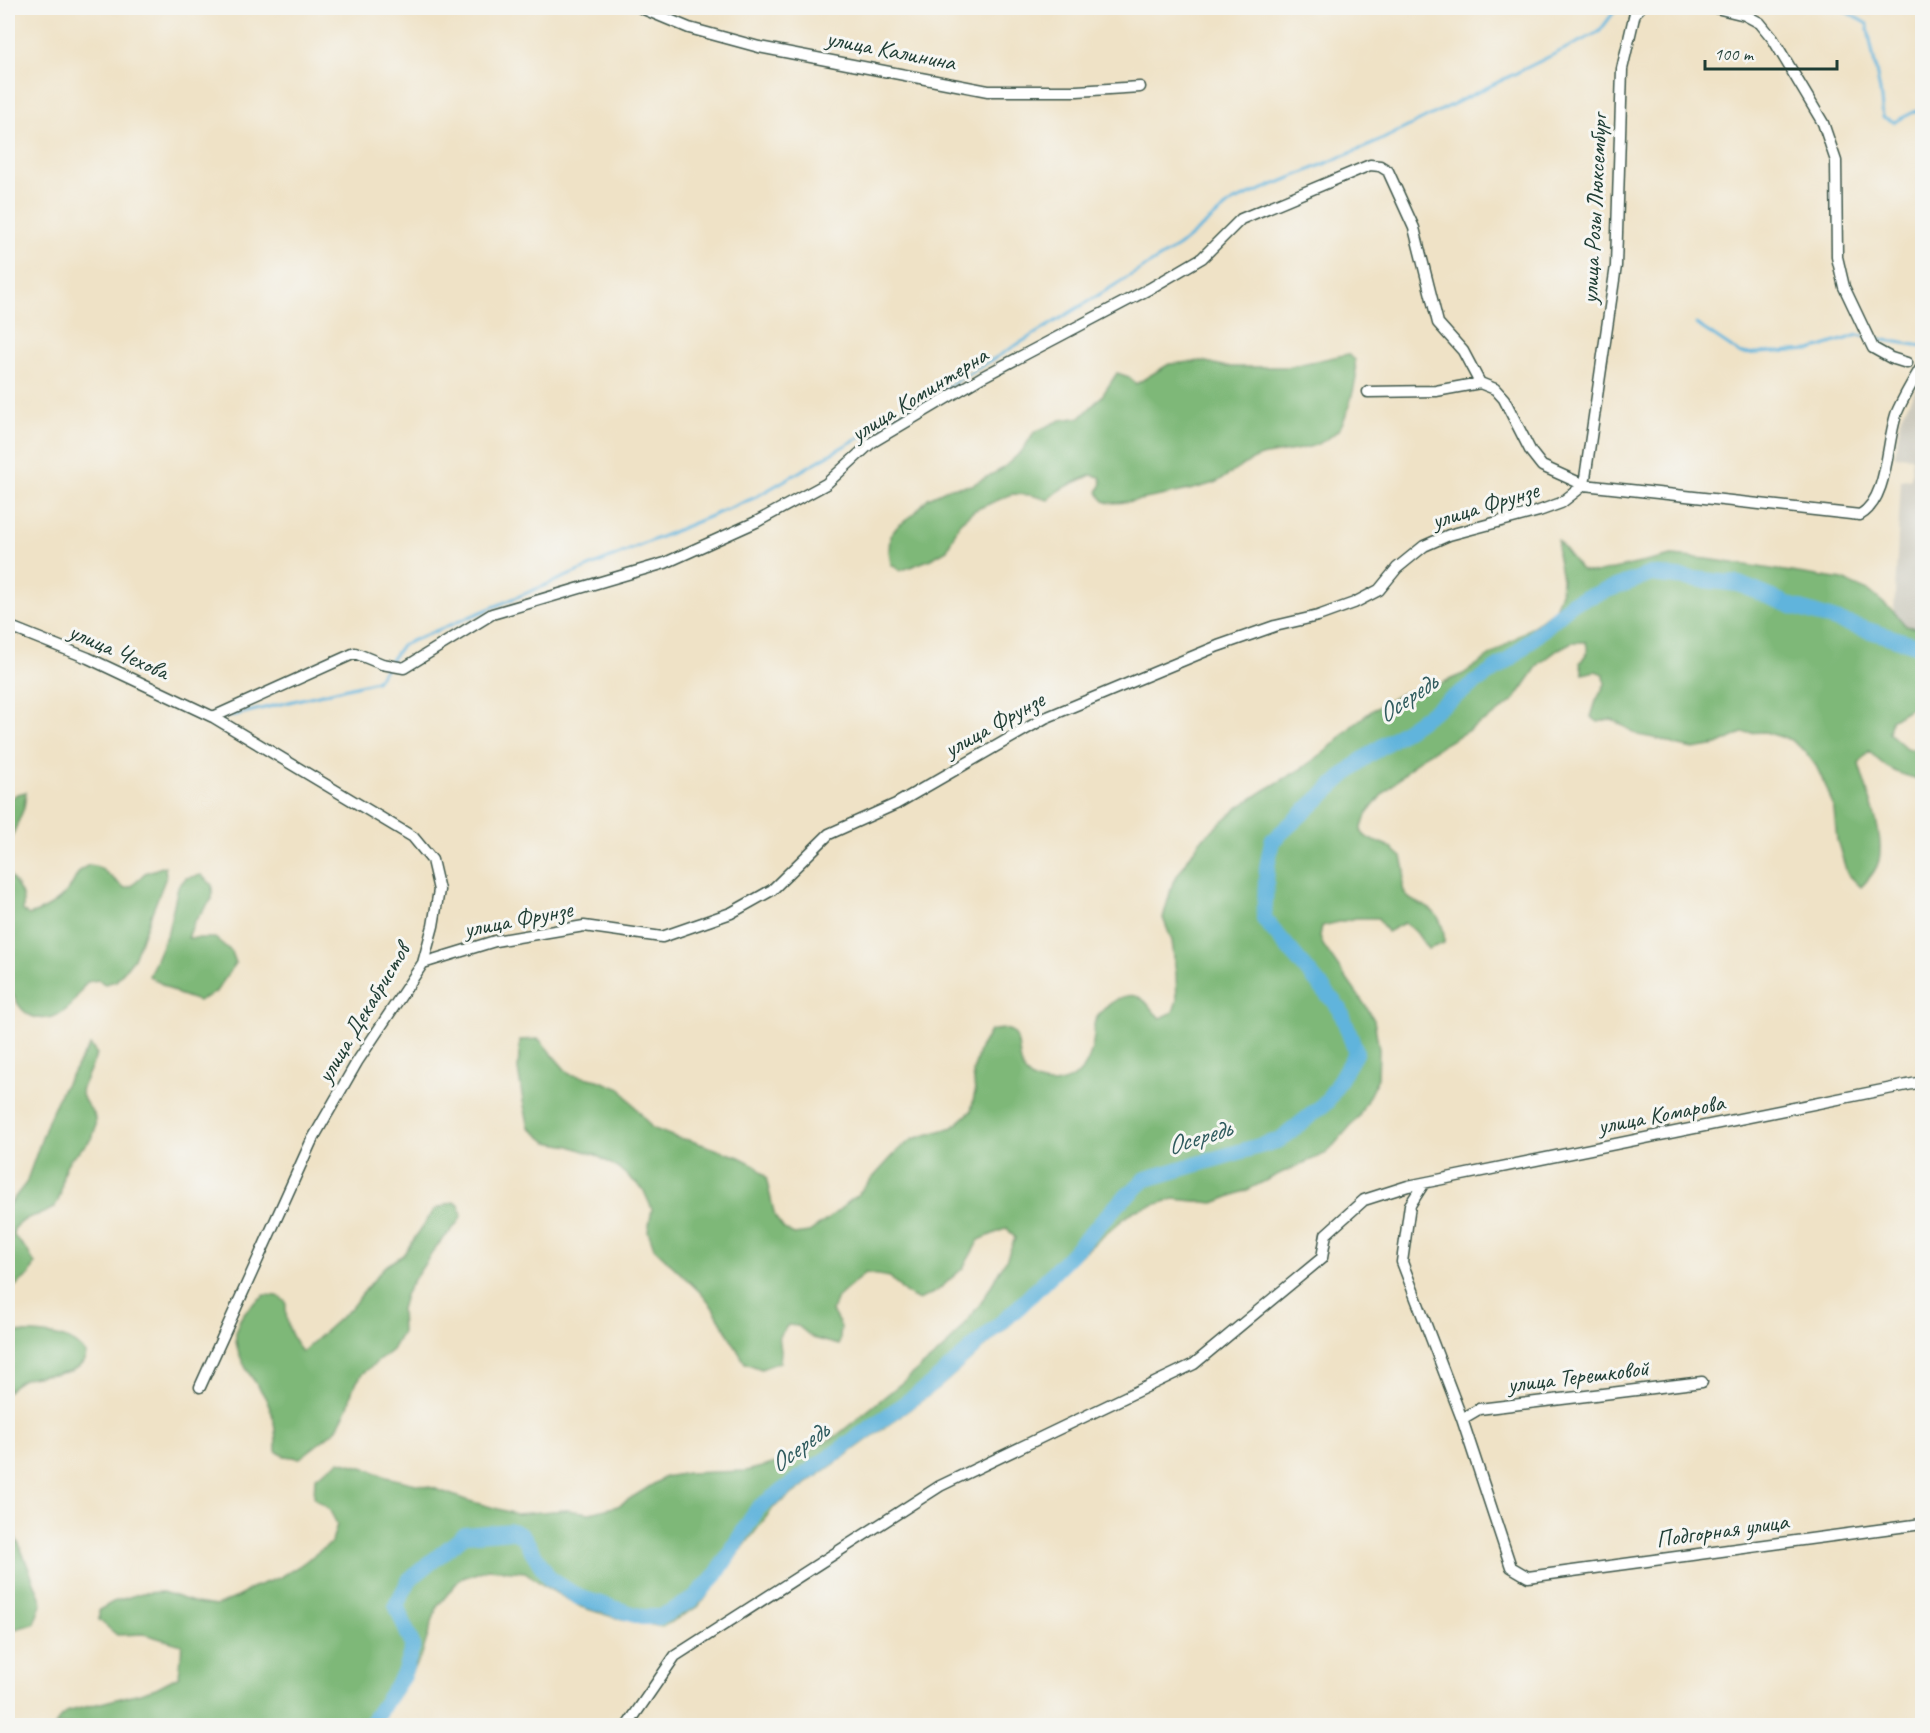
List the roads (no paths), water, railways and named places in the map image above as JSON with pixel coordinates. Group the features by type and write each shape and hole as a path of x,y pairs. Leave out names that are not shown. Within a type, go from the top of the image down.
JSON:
{"street":[{"name":"улица Калинина","path":"641,8 689,28 759,46 988,91 1077,91 1140,87"},
{"name":"улица Розы Люксембург","path":"1584,485 1616,266 1622,69 1635,13 1640,8"},
{"path":"1716,8 1745,15 1760,23 1773,39 1823,123 1836,161 1837,257 1844,287 1873,348 1881,354 1906,363"},
{"name":"улица Коминтерна","path":"213,717 355,653 382,664 404,668 492,614 665,563 756,522 826,484 871,443 972,383 1149,289 1202,258 1241,219 1370,165 1380,166 1388,171 1414,228 1438,322 1463,351 1480,383"},
{"path":"1368,392 1436,391 1480,383 1495,389 1504,399 1531,452 1542,466 1584,485 1860,515 1869,510 1877,497 1897,413 1923,366"},
{"name":"улица Фрунзе","path":"423,963 495,941 584,926 662,937 732,914 772,890 829,834 896,804 1045,718 1218,646 1275,626 1318,616 1354,603 1379,590 1397,568 1424,546 1449,535 1561,503 1584,485"},
{"name":"улица Чехова","path":"8,626 88,658 213,717"},
{"name":"улица Декабристов","path":"200,1387 310,1142 357,1062 423,963 434,926 439,890 432,860 413,837 213,717"},
{"name":"улица Комарова","path":"627,1725 675,1656 940,1486 1113,1405 1194,1364 1322,1258 1326,1234 1364,1200 1408,1186 1923,1082"},
{"path":"1424,1183 1410,1205 1402,1262 1462,1419"},
{"name":"улица Терешковой","path":"1462,1419 1479,1409 1702,1382"},
{"name":"Подгорная улица","path":"1462,1419 1511,1567 1528,1577 1923,1524"}],"waterway":[{"path":"389,663 402,645 754,498 959,380 1179,246 1232,202 1375,143 1599,32 1617,8"},
{"path":"1840,8 1867,24 1883,117 1894,122 1922,108"},
{"path":"1696,324 1741,354 1811,350 1858,335 1863,336"},
{"path":"1872,338 1922,346"},
{"name":"Осередь","path":"369,1726 403,1676 413,1646 396,1605 410,1579 465,1535 512,1531 523,1536 549,1578 578,1597 642,1617 660,1617 692,1600 716,1575 758,1508 932,1384 1020,1306 1120,1202 1146,1179 1280,1140 1327,1102 1356,1052 1340,1009 1264,919 1267,867 1272,841 1359,762 1510,659 1572,603 1651,574 1739,584 1794,607 1922,647"},
{"path":"227,717 376,681 386,668"}]}
